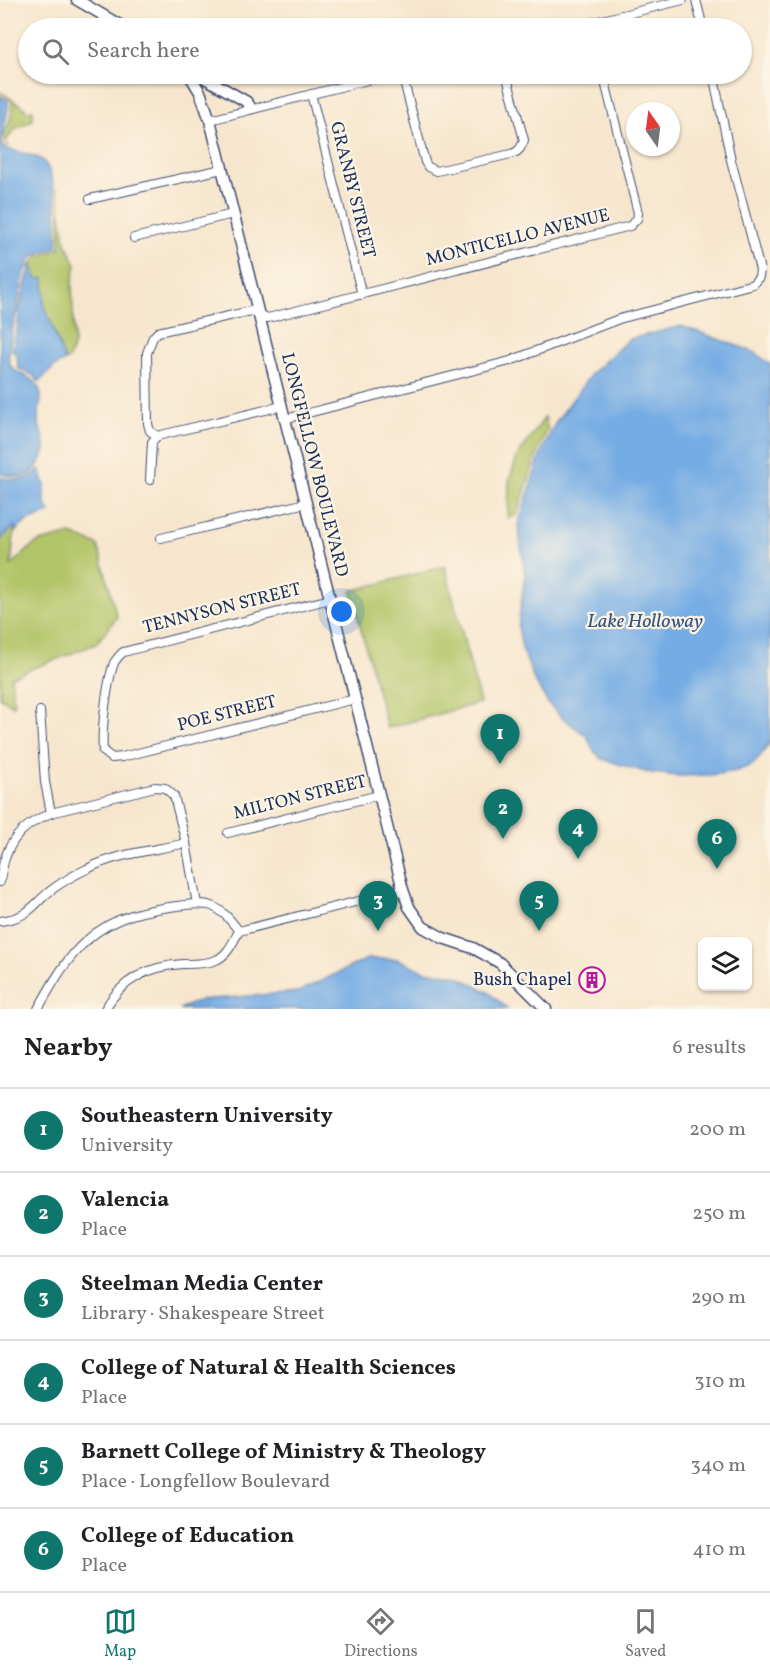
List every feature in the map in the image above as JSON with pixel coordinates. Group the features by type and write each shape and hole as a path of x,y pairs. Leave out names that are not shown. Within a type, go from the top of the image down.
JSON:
{"street":[{"path":"77,0 108,18"},
{"path":"619,18 683,0"},
{"path":"696,0 700,18"},
{"name":"LONGFELLOW BOULEVARD","path":"195,84 210,120 409,907 423,927 443,938 473,948 500,963 546,1009"},
{"path":"216,84 247,102 251,108"},
{"path":"210,120 351,84"},
{"path":"405,84 425,162 437,171 511,154 522,147 524,140 509,84"},
{"name":"MONTICELLO AVENUE","path":"157,436 150,431 148,424 147,353 153,337 158,333 251,311 268,318 630,226 634,223 638,213 606,84"},
{"path":"285,419 510,361 618,319 746,288 753,284 759,277 760,270 731,160 715,84"},
{"name":"GRANBY STREET","path":"311,94 362,295"},
{"path":"90,199 222,169"},
{"path":"134,238 233,214"},
{"path":"150,480 152,442 157,436 282,406"},
{"path":"161,538 306,502"},
{"name":"TENNYSON STREET","path":"106,755 103,746 109,685 114,663 123,652 330,599"},
{"name":"POE STREET","path":"106,755 112,758 122,757 355,699"},
{"path":"40,711 45,782 51,813"},
{"path":"0,882 3,861 13,840 30,824 51,813 155,787 165,788 174,796 186,843 197,904"},
{"name":"MILTON STREET","path":"228,833 379,795"},
{"path":"0,921 19,918 53,889 99,863 132,853 186,843"},
{"path":"105,1009 124,985 145,972 167,965 216,960 229,949 239,931 403,890"},
{"path":"38,1009 66,963 88,939 109,924 144,910 197,904 210,905 226,915 239,931"}],"green space":[{"path":"0,92 25,108 26,111 33,110 33,120 15,129 5,142 4,135 11,117 12,101"},
{"path":"57,188 65,240 76,265 72,282 74,344 69,359 65,361 44,304 44,279 37,279 31,264 39,256 60,249 60,208"},
{"path":"545,417 548,430 538,451 517,515 508,518 509,481 518,455"},
{"path":"15,525 11,565 36,543 71,534 98,545 117,617 96,644 11,677 14,705 0,698 0,540"},
{"path":"445,566 480,703 387,728 351,591"}],"water":[{"path":"0,96 8,101 2,147 33,155 42,160 51,176 56,214 57,247 38,254 29,261 10,344 11,367 36,383 39,388 41,399 38,419 45,445 41,460 32,472 17,477 0,474"},
{"path":"31,264 37,279 44,278 44,304 65,361 55,366 39,382 33,375 18,368 17,355 12,350 18,325 19,308"},
{"name":"Lake Holloway","path":"682,326 754,352 770,364 770,743 754,764 737,771 677,776 646,772 602,759 593,750 587,736 561,717 548,703 534,680 522,648 518,627 525,575 518,525 541,453 556,422 592,373 629,339"},
{"path":"39,469 45,484 45,502 50,513 27,521 15,532 15,526 0,540 0,478 25,479"},
{"path":"367,959 398,959 424,971 455,975 488,992 508,1009 179,1009 201,1000 298,992"}],"place":[{"name":"Southeastern University","path":"500,764"},
{"name":"Valencia","path":"503,839"},
{"name":"College of Natural & Health Sciences","path":"578,859"},
{"name":"College of Education","path":"717,869"},
{"name":"Steelman Media Center","path":"378,931"},
{"name":"Barnett College of Ministry & Theology","path":"539,931"},
{"name":"Bush Chapel","path":"592,980"}]}
